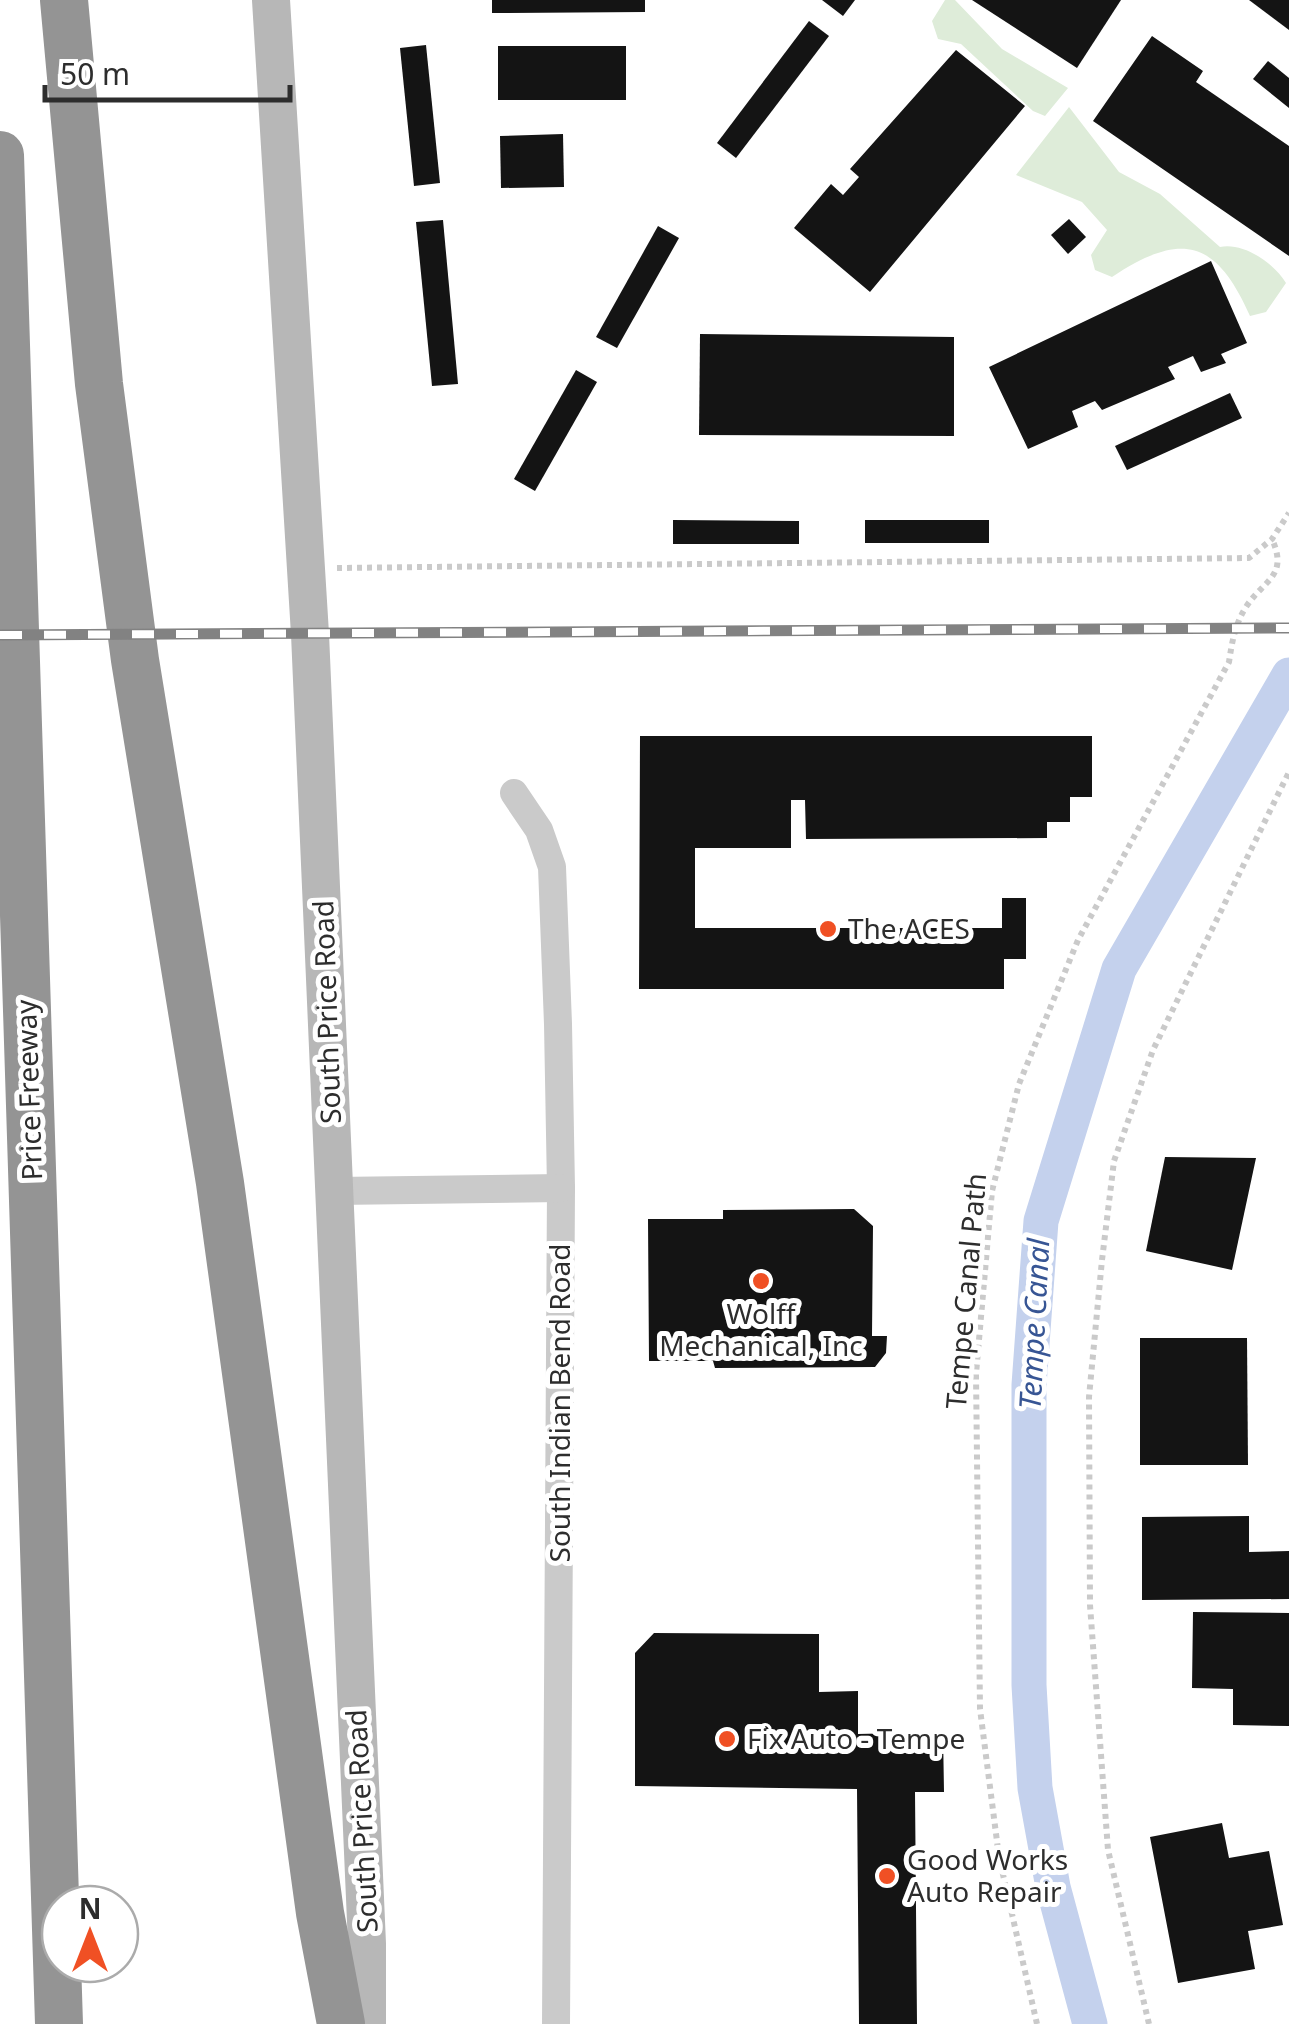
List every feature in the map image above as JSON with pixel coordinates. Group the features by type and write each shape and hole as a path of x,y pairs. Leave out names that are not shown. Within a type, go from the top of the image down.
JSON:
{"highway":[{"path":"64,0 99,384 135,660 220,1183 320,1913 341,2024"},
{"name":"Price Freeway","path":"0,155 59,2024"}],"main road":[{"name":"South Price Road","path":"271,0 307,568 368,1944 367,2024"}],"street":[{"name":"South Indian Bend Road","path":"514,793 539,830 552,867 562,1188 556,2024"},
{"path":"334,1192 562,1188"}],"path":[{"name":"Tempe Canal Path","path":"1037,2024 999,1857 980,1708 976,1374 992,1191 1019,1084 1078,940 1229,662 1235,627 1244,610 1280,566 1280,554 1272,539 1289,513"},
{"path":"307,568 1240,558 1259,553 1272,539"},
{"path":"1149,2024 1108,1850 1090,1605 1089,1397 1102,1260 1114,1161 1153,1050 1289,772"}],"green space":[{"path":"945,0 955,0 1002,49 1068,88 1045,116 1033,111 961,44 938,39 932,21"},
{"path":"1069,107 1119,172 1160,194 1220,247 1249,251 1274,269 1286,283 1266,312 1250,316 1224,271 1194,250 1158,253 1112,277 1095,270 1091,255 1107,230 1082,202 1016,175"}],"building":[{"path":"492,0 645,0 645,12 492,13"},
{"path":"822,0 855,0 843,16"},
{"path":"972,0 1121,0 1077,68"},
{"path":"1249,0 1289,0 1289,30"},
{"path":"809,21 829,36 736,158 717,143"},
{"path":"1152,36 1203,71 1196,82 1289,146 1289,256 1093,121"},
{"path":"426,45 440,183 414,186 400,48"},
{"path":"498,46 626,46 626,100 498,100"},
{"path":"956,50 1025,106 870,292 794,228 831,184 843,195 859,177 850,169"},
{"path":"1268,61 1289,78 1289,108 1253,79"},
{"path":"563,134 564,187 501,188 500,136"},
{"path":"1069,219 1086,237 1068,254 1051,235"},
{"path":"443,220 458,384 432,386 416,222"},
{"path":"658,226 679,238 617,348 596,337"},
{"path":"1211,261 1247,343 1221,354 1226,363 1201,372 1193,356 1168,367 1175,379 1102,410 1095,401 1072,411 1078,427 1028,449 989,367"},
{"path":"700,334 954,337 954,436 699,435"},
{"path":"576,370 597,382 535,491 514,479"},
{"path":"1230,393 1242,418 1127,470 1115,446"},
{"path":"673,520 799,521 799,544 673,544"},
{"path":"865,520 989,520 989,543 865,543"},
{"path":"640,736 1092,736 1092,797 1070,797 1070,822 1047,822 1047,838 806,839 805,800 791,800 791,848 695,848 695,928 1002,928 1002,898 1026,898 1026,959 1004,959 1004,989 639,989"},
{"path":"1165,1157 1256,1158 1232,1270 1146,1251"},
{"name":"Wolff Mechanical, Inc","path":"854,1209 873,1226 872,1336 887,1336 886,1353 875,1367 715,1368 713,1361 649,1361 648,1219 723,1219 723,1210"},
{"path":"1140,1338 1247,1338 1248,1465 1140,1465"},
{"path":"1249,1516 1249,1552 1289,1551 1289,1599 1142,1600 1142,1517"},
{"path":"1193,1612 1289,1613 1289,1726 1233,1725 1233,1689 1192,1688"},
{"path":"654,1633 819,1634 819,1692 858,1691 858,1734 943,1732 944,1792 915,1792 917,2024 859,2024 857,1789 635,1786 635,1653"},
{"path":"1222,1823 1229,1858 1269,1851 1283,1925 1248,1931 1255,1969 1178,1983 1150,1837"}],"waterway":[{"name":"Tempe Canal","path":"1090,2024 1053,1887 1035,1788 1029,1685 1029,1385 1041,1221 1119,969 1289,675"}],"railway":[{"path":"0,635 1289,628"}],"place":[{"name":"The ACES","path":"828,929"},
{"name":"Wolff Mechanical, Inc","path":"761,1281"},
{"name":"Fix Auto - Tempe","path":"727,1739"},
{"name":"Good Works Auto Repair","path":"887,1876"}]}
